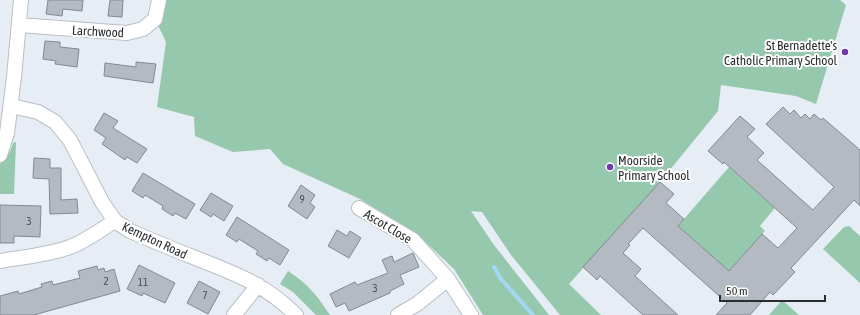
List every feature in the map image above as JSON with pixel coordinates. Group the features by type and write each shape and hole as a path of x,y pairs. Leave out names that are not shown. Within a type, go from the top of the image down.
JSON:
{"street":[{"path":"0,156 7,133 21,0"},
{"name":"Larchwood","path":"19,25 127,33 143,29 155,19 159,0"},
{"name":"Kempton Road","path":"10,106 38,112 55,122 70,140 102,202 115,221 130,231 238,275 258,285 283,302 296,315"},
{"name":"Ascot Close","path":"359,208 413,240 448,280 471,315"},
{"path":"0,261 22,258 70,247 87,239 115,221"},
{"path":"398,315 417,304 448,280"},
{"path":"234,315 258,285"}],"green space":[{"path":"158,0 840,0 846,5 816,104 796,96 721,85 718,111 660,182 569,284 601,315 560,315 511,255 482,212 471,211 494,245 549,315 483,315 454,269 417,234 360,199 283,164 270,149 233,152 195,136 194,117 157,107 166,42 154,17"},
{"path":"16,142 14,194 0,194 0,164 10,152 13,143"},
{"path":"729,167 775,208 760,226 765,231 729,271 678,226"},
{"path":"849,226 860,236 860,283 823,249 844,227"},
{"path":"288,271 312,290 330,315 316,315 293,292 280,284"},
{"path":"782,300 799,315 769,315"}],"building":[{"path":"48,0 83,0 82,11 63,9 62,16 46,14"},
{"path":"110,0 123,0 122,17 108,16"},
{"path":"45,41 60,42 60,47 79,49 77,67 55,64 56,61 43,59"},
{"path":"136,62 156,64 153,83 104,76 105,63 136,67"},
{"path":"783,107 790,114 794,110 801,118 805,114 810,119 814,114 821,120 823,118 860,150 860,206 854,200 791,268 795,272 773,295 770,292 750,315 716,315 727,303 643,228 628,244 630,245 623,253 641,269 635,276 678,315 643,315 600,276 597,280 583,267 660,182 674,194 666,203 684,219 678,226 729,271 762,234 778,248 797,228 724,162 723,164 708,151 740,116 755,129 747,137 764,153 757,160 813,210 834,187 766,124"},
{"path":"104,113 118,121 113,128 147,149 137,163 127,157 125,160 102,144 106,138 94,130"},
{"path":"34,158 50,159 50,168 61,168 61,200 77,199 78,213 50,214 49,179 33,178"},
{"path":"143,173 195,204 186,219 175,213 173,216 162,209 163,206 145,195 143,198 132,191"},
{"path":"301,185 315,195 310,203 315,207 307,219 288,206"},
{"path":"211,193 233,206 224,221 213,214 211,217 200,210"},
{"path":"0,205 41,206 40,237 14,236 14,243 0,243"},
{"path":"237,217 289,250 280,265 269,258 267,261 256,254 258,251 239,239 237,242 226,235"},
{"path":"337,230 347,236 350,231 361,238 349,258 328,246"},
{"path":"413,253 419,267 400,275 404,284 390,291 390,293 349,311 345,303 336,307 330,294 355,282 357,285 388,273 382,260 392,256 394,262"},
{"path":"139,265 175,283 165,303 143,293 142,296 127,289"},
{"path":"97,266 98,270 104,268 105,272 114,269 120,291 34,315 0,315 0,296 18,291 19,294 42,287 41,284 52,281 53,285 80,278 78,271"},
{"path":"199,281 220,292 208,314 187,303"}],"waterway":[{"path":"494,267 501,279 533,315"}],"place":[{"name":"St Bernadette's Catholic Primary School","path":"845,52"},
{"name":"Moorside Primary School","path":"610,167"}]}
